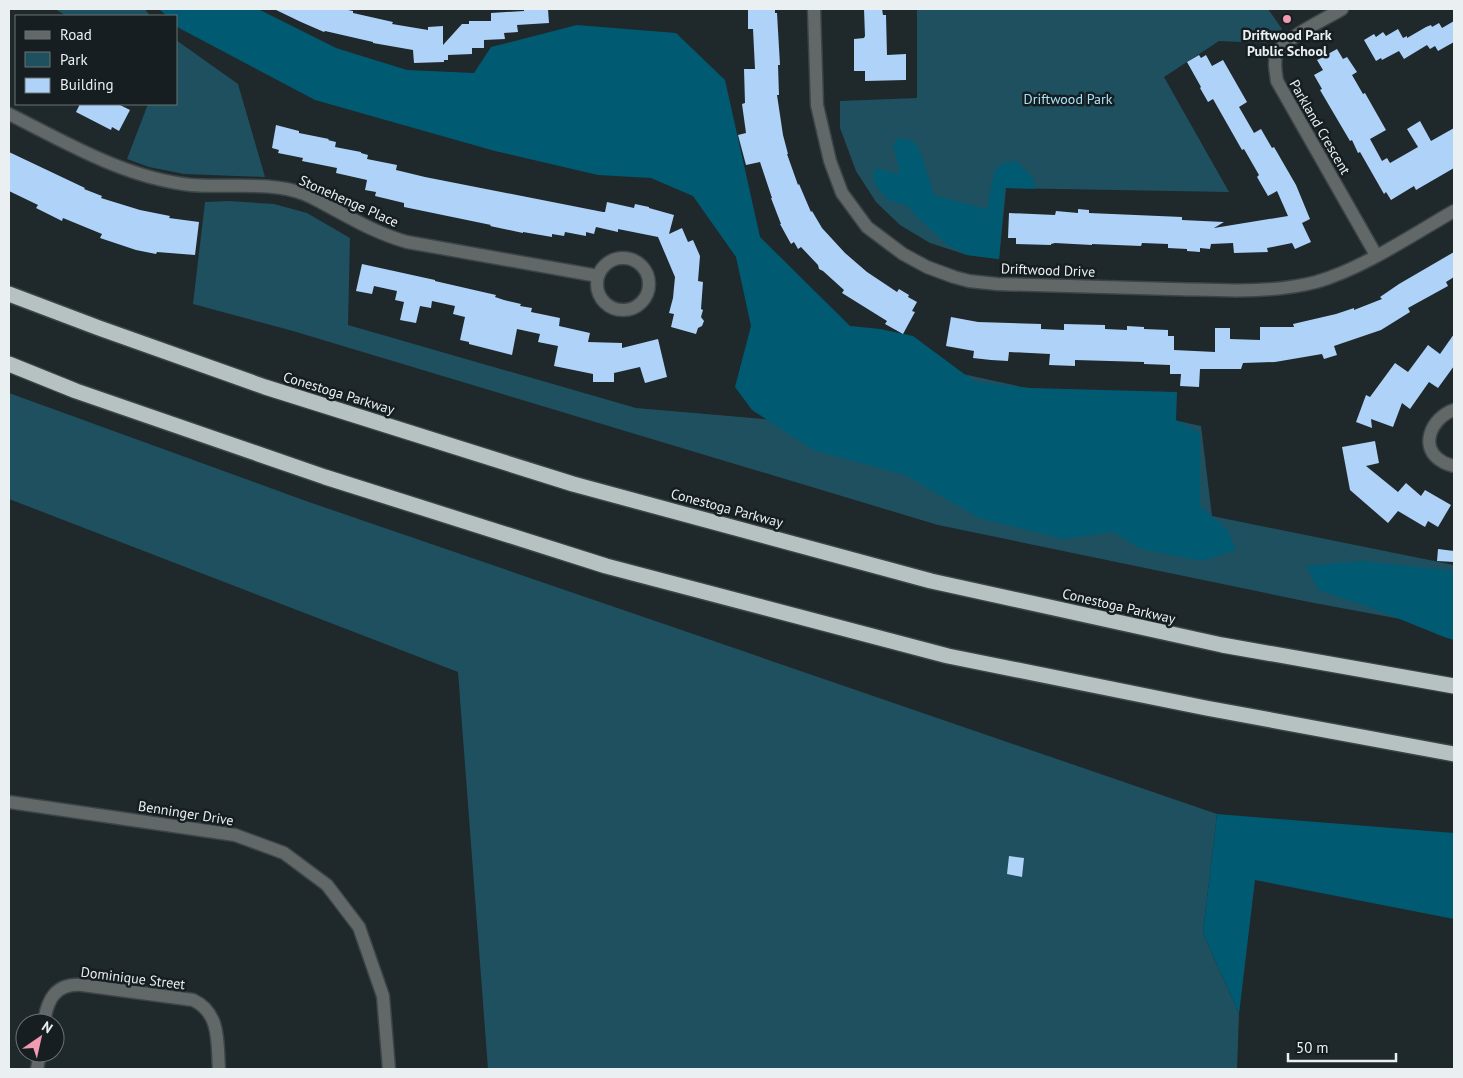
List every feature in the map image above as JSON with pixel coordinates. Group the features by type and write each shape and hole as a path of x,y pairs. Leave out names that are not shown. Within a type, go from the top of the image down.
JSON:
{"highway":[{"name":"Conestoga Parkway","path":"9,294 265,387 573,484 931,580 1222,645 1454,686"},
{"path":"9,364 76,391 325,477 606,566 948,656 1215,710 1454,754"}],"street":[{"name":"Driftwood Drive","path":"814,9 817,105 830,161 842,193 867,227 903,254 927,267 969,281 997,284 1273,290 1318,281 1350,268 1454,211"},
{"name":"Parkland Crescent","path":"1342,9 1288,39 1277,53 1275,66 1277,81 1376,255"},
{"name":"Stonehenge Place","path":"9,114 107,163 150,177 191,185 288,190 304,194 371,230 406,242 598,276"},
{"path":"623,258 632,259 646,273 648,290 646,296 640,303 625,310 608,306 602,299 597,285 598,276 602,267 609,261 623,258"},
{"path":"1454,410 1445,413 1437,421 1431,430 1429,440 1434,455 1442,462 1454,466"},
{"name":"Benninger Drive","path":"9,802 235,835 284,853 327,885 359,927 383,996 389,1069"},
{"name":"Dominique Street","path":"46,1013 52,997 60,989 71,985 193,1000 206,1009 213,1018 219,1069"}],"green space":[{"path":"55,9 145,9 149,15 64,15"},
{"name":"Driftwood Park","path":"917,9 1268,9 1282,29 1265,43 1219,41 1164,77 1229,192 1006,188 999,259 967,255 930,243 900,225 876,202 856,171 840,128 840,101 917,98"},
{"path":"178,41 238,84 265,177 184,174 149,167 127,159 148,105 178,105"},
{"path":"229,201 274,204 307,213 350,238 348,325 636,408 775,420 788,336 1201,426 1212,516 1454,565 1454,629 1309,602 938,525 293,331 193,304 205,202"},
{"path":"9,393 306,501 1217,814 1203,933 1239,1014 1237,1069 488,1069 458,672 9,499"}],"shaded area":[{"path":"159,9 258,9 336,48 407,70 474,73 491,47 577,25 676,33 725,80 760,237 850,326 880,329 913,336 975,382 1030,388 1177,392 1176,420 1200,433 1200,506 1228,530 1236,550 1202,561 1141,549 1113,532 1064,539 979,518 905,475 813,450 752,410 735,387 751,326 736,257 693,196 651,178 598,175 495,151 315,100 179,28 178,15 166,15"},
{"path":"898,138 913,141 920,151 934,195 987,209 994,172 1003,163 1016,161 1033,178 1035,189 1005,188 999,259 967,255 949,246 918,218 908,206 888,200 875,184 873,173 876,168 897,174 900,170 893,145"},
{"path":"1362,561 1454,571 1454,640 1375,609 1319,590 1306,566"},
{"path":"1217,814 1454,833 1454,919 1255,880 1239,1014 1203,933"}],"building":[{"path":"274,9 343,9 393,22 392,24 428,30 428,27 443,26 443,45 462,24 469,24 469,21 491,21 491,13 524,11 524,9 548,9 549,23 517,25 518,32 504,33 505,39 484,40 484,48 472,48 472,54 448,55 448,60 444,60 444,62 414,63 413,50 324,32"},
{"path":"775,9 775,13 777,13 780,65 778,65 779,95 777,95 787,154 798,185 811,212 822,228 845,253 867,272 897,292 899,289 909,295 908,297 917,302 912,311 915,312 903,334 885,324 887,321 842,293 844,290 819,269 818,265 801,247 798,249 794,242 791,244 780,224 760,162 746,165 738,135 746,133 742,104 745,103 744,69 755,69 753,29 748,29 748,10"},
{"path":"864,9 882,9 883,15 886,15 887,55 906,54 906,80 865,81 865,71 854,71 854,39 864,38 865,36"},
{"path":"1454,21 1454,42 1438,51 1435,46 1430,49 1427,45 1404,59 1399,51 1376,61 1364,40 1374,34 1376,37 1383,32 1386,36 1398,29 1403,38 1407,36 1407,38 1431,25 1432,27 1439,23 1442,28"},
{"path":"1337,49 1343,59 1347,57 1357,72 1352,75 1363,94 1365,93 1386,130 1370,139 1382,161 1387,158 1390,163 1418,147 1407,129 1420,121 1431,141 1454,128 1454,168 1416,190 1414,186 1391,200 1386,192 1384,194 1360,152 1358,153 1352,140 1350,141 1320,90 1322,89 1314,75 1323,70 1317,60"},
{"path":"1199,55 1201,58 1206,55 1212,66 1223,60 1247,102 1239,107 1254,133 1261,129 1296,185 1310,219 1302,223 1311,242 1295,249 1292,243 1267,248 1268,252 1234,253 1233,243 1211,244 1210,249 1200,248 1200,252 1168,248 1168,244 1142,243 1141,246 1055,243 1051,245 1016,244 1016,238 1008,238 1009,213 1055,215 1056,211 1078,213 1078,209 1089,210 1089,213 1182,217 1182,220 1224,222 1214,228 1288,216 1277,191 1268,196 1257,177 1259,175 1244,149 1242,150 1213,99 1208,102 1200,88 1187,62"},
{"path":"80,105 120,105 130,110 119,131 112,127 111,130 76,112"},
{"path":"276,125 299,131 299,133 329,139 336,142 335,147 361,152 368,155 367,159 397,165 396,170 425,177 603,212 605,212 607,202 634,208 635,204 674,215 669,234 682,228 688,242 693,240 700,256 698,281 703,282 701,309 703,310 701,317 704,321 702,326 698,328 696,334 671,327 674,314 669,313 675,277 658,237 618,229 618,232 596,227 594,234 586,232 586,236 565,232 564,236 552,234 552,237 523,233 404,207 404,203 375,196 376,192 365,190 367,180 336,173 337,168 302,161 303,158 278,153 279,150 272,148"},
{"path":"9,152 102,196 101,198 140,210 170,216 169,218 199,222 195,255 157,252 156,254 136,250 100,238 102,234 63,218 62,221 36,208 38,205 9,191"},
{"path":"1454,252 1454,277 1446,282 1448,286 1408,308 1410,312 1381,330 1334,346 1337,355 1324,359 1322,354 1275,362 1243,363 1241,369 1200,369 1199,387 1180,386 1181,374 1170,374 1170,365 1144,364 1144,362 1075,360 1075,366 1049,365 1050,354 1009,352 1008,361 991,360 973,358 974,351 946,346 951,317 978,322 1041,324 1041,329 1064,330 1064,324 1105,325 1105,329 1127,330 1127,326 1168,330 1168,336 1174,336 1174,350 1215,352 1215,328 1230,328 1230,339 1260,340 1260,327 1294,327 1293,324 1354,308 1354,310 1382,299 1380,297 1399,284"},
{"path":"362,264 496,295 495,297 521,304 520,306 532,308 531,312 560,318 559,326 590,333 588,342 622,343 622,348 658,339 667,377 645,383 640,367 614,373 614,382 593,382 593,374 554,366 558,346 538,342 540,334 517,329 512,355 469,344 469,342 460,340 465,317 453,314 455,306 432,301 431,308 420,306 416,323 400,320 404,302 395,300 397,291 374,286 372,294 356,291"},
{"path":"1454,334 1454,366 1438,388 1429,382 1410,409 1402,403 1393,427 1371,419 1372,428 1356,422 1366,395 1370,397 1395,363 1408,372 1428,345 1440,354"},
{"path":"1375,441 1379,463 1366,466 1398,492 1406,483 1421,496 1425,490 1451,505 1438,527 1428,521 1425,527 1398,511 1388,523 1350,490 1342,447"},
{"path":"1438,549 1454,551 1454,562 1437,561"},
{"path":"1009,856 1024,858 1022,877 1007,874"}],"place":[{"name":"Driftwood Park Public School","path":"1287,19"}]}
